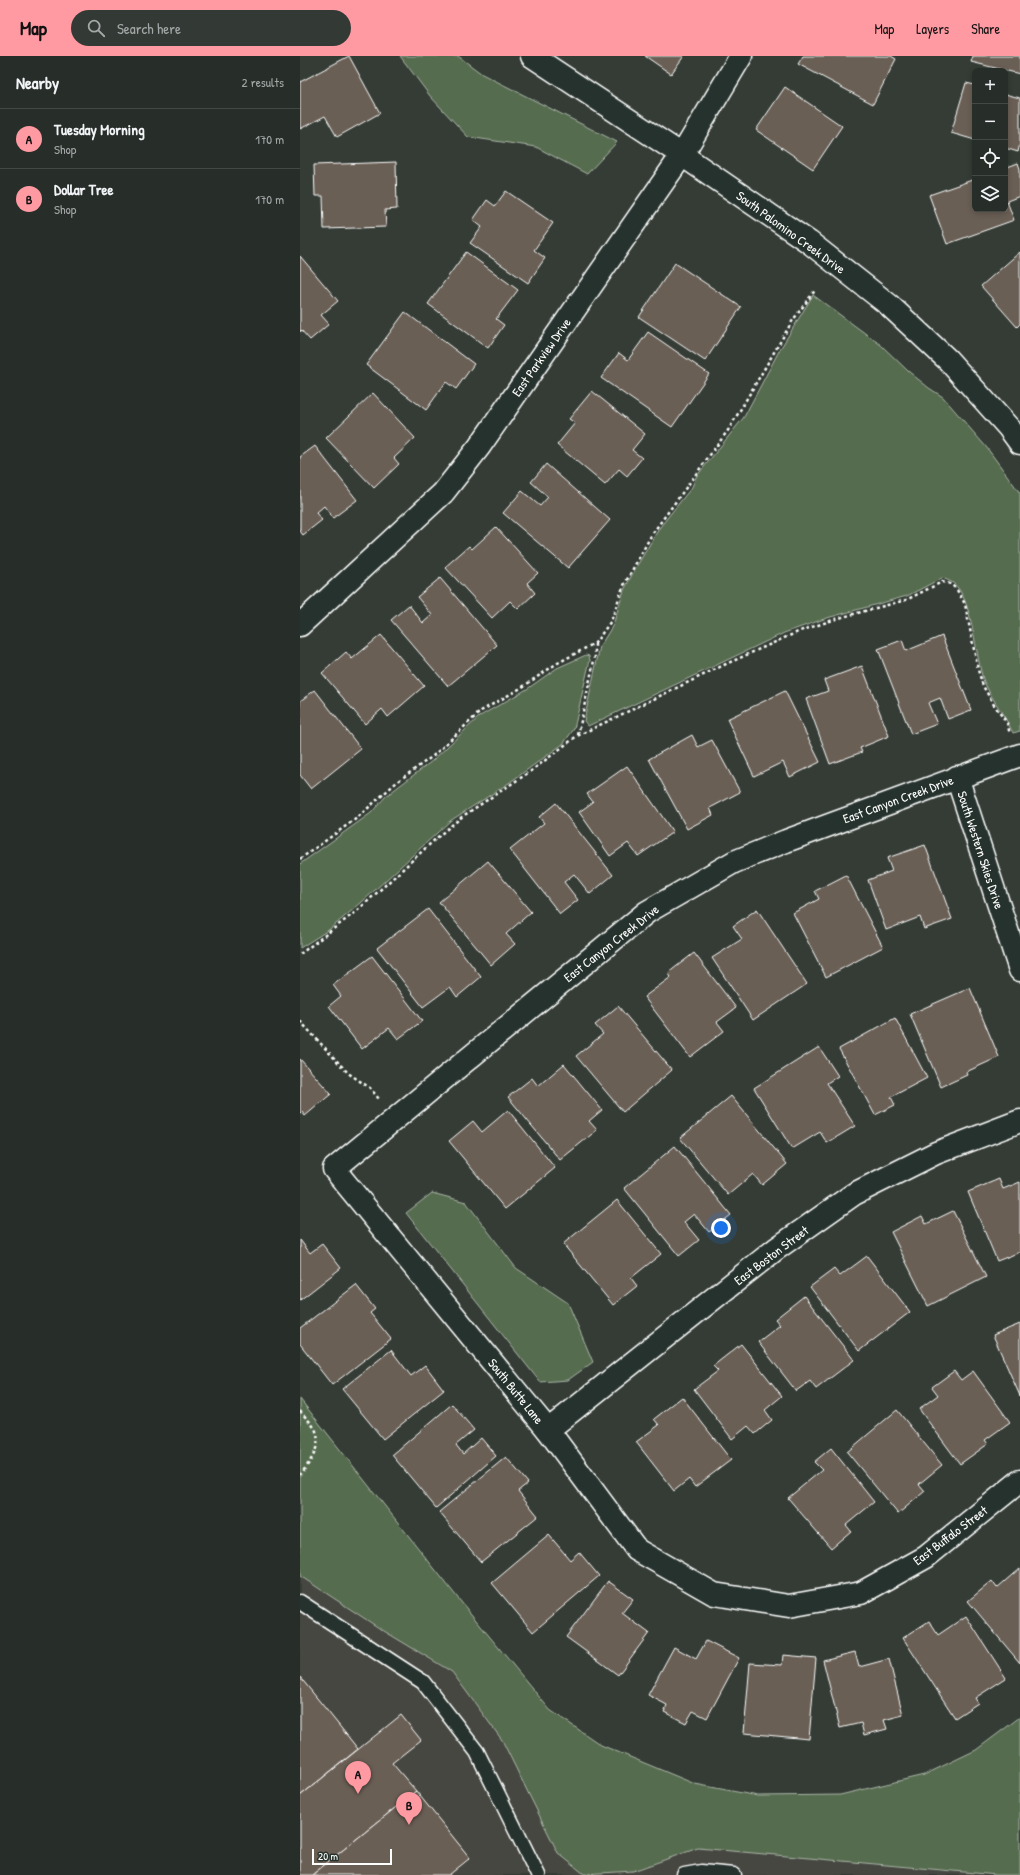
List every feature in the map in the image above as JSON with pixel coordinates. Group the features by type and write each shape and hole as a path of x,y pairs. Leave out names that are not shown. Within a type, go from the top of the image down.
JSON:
{"street":[{"name":"South Palomino Creek Drive","path":"532,56 682,155 809,242 889,305 948,360 1016,430"},
{"name":"East Parkview Drive","path":"300,625 443,493 479,447 682,155 741,56"},
{"name":"East Canyon Creek Drive","path":"334,1169 647,912 734,862 957,777 1015,746"},
{"name":"South Western Skies Drive","path":"957,777 1020,970"},
{"name":"East Boston Street","path":"548,1430 776,1250 854,1194 936,1152 1020,1121"},
{"name":"South Butte Lane","path":"334,1169 548,1430 637,1550 714,1594"},
{"name":"East Buffalo Street","path":"714,1594 789,1606 861,1593 926,1557 1020,1481"}],"lane":[{"path":"300,1602 423,1682 477,1752 538,1875"},
{"path":"684,1875 701,1872 734,1875"}],"path":[{"path":"300,859 351,823 398,781 433,756 481,711 521,688 556,664 586,650 595,643 611,620 623,587 652,534 729,429 793,320 816,289"},
{"path":"300,954 357,911 452,825 531,771 577,736 639,705 694,681 724,664 800,630 906,600 942,582 951,584 965,604 978,670 994,705 1007,723 1015,746"},
{"path":"577,736 595,656 595,643"},
{"path":"300,1020 348,1073 370,1088 380,1100"},
{"path":"300,1411 315,1430 317,1435 317,1444 312,1457 300,1475"}],"shaded area":[{"path":"300,1399 457,1597 550,1710 601,1745 695,1784 758,1796 840,1795 924,1775 976,1750 1020,1717 1020,1875 300,1875"}],"green space":[{"path":"400,56 458,56 482,74 617,142 587,174 536,147 468,137 430,96"},
{"path":"813,295 881,345 908,371 943,397 987,448 1020,493 1020,731 1013,733 984,682 973,629 965,601 960,591 953,583 942,578 907,596 827,618 784,633 588,726 584,721 600,646 613,625 624,590 660,527 692,487 696,477 744,417 779,351"},
{"path":"586,655 589,656 590,660 574,729 563,744 506,785 450,821 362,902 330,929 300,948 300,864 371,813 386,796 432,761 480,716 527,689 557,668"},
{"path":"432,1193 466,1202 516,1268 568,1303 593,1362 568,1380 540,1382 406,1213"},
{"path":"300,1399 457,1597 550,1710 601,1745 695,1784 758,1796 840,1795 924,1775 976,1750 1020,1717 1020,1875 997,1875 698,1848 633,1871 584,1874 558,1853 502,1740 452,1672 379,1628 300,1576"}],"building":[{"path":"349,56 380,113 337,137 325,116 300,129 300,82"},
{"path":"645,56 684,56 671,74"},
{"path":"803,56 891,56 896,59 873,104 798,64"},
{"path":"973,56 1020,56 1020,74 1008,71 1008,68 996,68 971,62"},
{"path":"966,83 972,84 972,139 951,133"},
{"path":"785,87 842,126 813,169 756,130"},
{"path":"1008,95 1020,98 1020,143 1018,152 1008,149"},
{"path":"396,162 397,209 385,210 386,227 324,229 323,196 315,196 314,165"},
{"path":"1018,163 1020,169 1020,196 1008,201 1008,176 1008,167"},
{"path":"972,180 972,212 1008,212 1008,204 1014,220 947,244 929,195"},
{"path":"506,191 553,223 534,250 545,258 528,283 470,243 482,227 473,220 487,200 495,206"},
{"path":"466,252 518,290 496,319 504,325 488,348 428,304"},
{"path":"1020,252 1020,324 1017,327 981,286"},
{"path":"300,256 338,301 321,315 329,324 310,340 301,330 300,332"},
{"path":"675,263 741,307 705,361 639,317"},
{"path":"405,312 474,364 456,389 446,382 426,410 366,365"},
{"path":"648,332 709,374 672,427 601,378 619,353 628,360"},
{"path":"592,391 645,434 632,450 642,458 627,476 619,469 605,485 557,445 575,423 569,419"},
{"path":"373,393 415,438 394,458 399,464 374,488 326,438"},
{"path":"315,446 357,500 333,518 324,506 316,513 322,520 303,535 300,531 300,457"},
{"path":"546,464 610,520 568,568 503,513 522,491 540,506 548,497 531,482"},
{"path":"496,527 538,573 527,583 535,593 518,609 510,601 492,618 445,567 469,546 472,549"},
{"path":"440,578 497,645 448,686 391,620 409,605 423,623 432,615 417,597"},
{"path":"381,635 424,686 388,717 382,709 365,724 322,673 346,652 352,659"},
{"path":"942,636 971,710 948,719 940,698 928,703 937,724 911,734 878,649 902,640 906,651"},
{"path":"862,666 889,736 860,748 862,752 830,764 806,699 828,691 824,680"},
{"path":"315,690 361,749 311,789 300,775 300,701"},
{"path":"785,691 820,762 790,777 783,762 754,776 727,719"},
{"path":"692,735 698,747 712,740 740,792 710,808 713,815 687,829 649,759"},
{"path":"627,766 673,832 638,856 628,843 610,856 579,812 593,802 587,794"},
{"path":"556,803 613,875 590,894 574,874 564,882 578,900 560,914 510,850 544,823 539,817"},
{"path":"925,845 952,919 924,929 920,917 886,930 868,880 892,871 887,858"},
{"path":"488,861 531,912 506,934 515,944 491,965 439,902"},
{"path":"846,875 883,947 826,977 793,913 819,899 815,891"},
{"path":"428,909 481,977 457,997 450,987 423,1007 377,948"},
{"path":"757,909 807,984 753,1020 712,958 742,939 733,926"},
{"path":"694,953 736,1008 717,1022 724,1031 690,1057 644,997 671,977 668,973"},
{"path":"372,956 422,1021 398,1039 389,1028 362,1049 329,1006 341,996 333,985"},
{"path":"970,988 999,1057 966,1072 967,1075 941,1087 910,1014"},
{"path":"618,1006 672,1070 623,1112 576,1056 603,1034 595,1025"},
{"path":"895,1018 927,1078 891,1097 895,1105 875,1115 839,1049"},
{"path":"819,1047 838,1076 827,1083 855,1126 827,1143 820,1132 792,1149 754,1088"},
{"path":"300,1059 331,1094 305,1116 302,1112 300,1114"},
{"path":"564,1064 602,1110 589,1121 597,1130 560,1160 508,1097 532,1078 538,1086"},
{"path":"731,1096 787,1164 762,1185 753,1174 728,1195 680,1138"},
{"path":"508,1110 555,1168 505,1209 449,1141 473,1121 482,1132"},
{"path":"675,1146 731,1215 709,1232 694,1214 684,1222 699,1240 679,1256 624,1188"},
{"path":"999,1179 1003,1189 1020,1182 1020,1252 997,1261 968,1192"},
{"path":"617,1200 661,1254 631,1278 637,1286 613,1305 563,1244"},
{"path":"953,1211 986,1277 928,1306 891,1232 922,1216 926,1224"},
{"path":"300,1240 310,1253 322,1244 341,1268 300,1300"},
{"path":"867,1256 910,1312 859,1351 810,1287 834,1269 840,1276"},
{"path":"356,1285 375,1309 370,1313 391,1339 332,1385 300,1344 300,1328"},
{"path":"804,1296 854,1360 816,1389 810,1381 796,1391 758,1342 780,1325 775,1319"},
{"path":"1020,1324 1020,1396 993,1335"},
{"path":"741,1344 782,1396 765,1410 772,1420 755,1434 748,1426 732,1439 694,1389 718,1371 713,1366"},
{"path":"391,1350 411,1376 425,1365 444,1390 383,1439 342,1389"},
{"path":"954,1371 961,1380 973,1371 1010,1422 985,1440 988,1444 960,1464 919,1409 938,1395 932,1387"},
{"path":"682,1397 731,1460 695,1487 689,1479 674,1491 636,1442 659,1425 654,1419"},
{"path":"452,1404 474,1430 456,1445 463,1454 481,1438 496,1456 436,1508 392,1455"},
{"path":"897,1410 942,1465 919,1484 925,1491 898,1514 847,1452"},
{"path":"831,1448 874,1502 846,1525 851,1531 831,1548 788,1498 822,1470 814,1462"},
{"path":"506,1457 528,1483 518,1491 538,1516 481,1562 439,1512"},
{"path":"549,1535 570,1560 579,1552 599,1576 533,1632 492,1583"},
{"path":"1020,1568 1020,1663 968,1601 992,1581 997,1588"},
{"path":"608,1581 633,1599 622,1613 649,1633 618,1675 566,1637"},
{"path":"966,1616 1006,1678 975,1698 978,1703 955,1718 903,1638 929,1621 938,1635"},
{"path":"706,1641 739,1658 707,1718 693,1711 686,1723 664,1712 667,1705 648,1695 674,1647 696,1659"},
{"path":"855,1652 859,1667 889,1659 903,1715 884,1720 887,1729 864,1735 861,1723 840,1728 823,1660"},
{"path":"783,1655 816,1658 809,1739 744,1733 750,1663 782,1665"},
{"path":"300,1677 358,1749 300,1796"},
{"path":"401,1715 421,1740 392,1763 416,1791 312,1875 300,1875 300,1796"},
{"path":"416,1791 470,1858 449,1875 312,1875"}],"place":[{"name":"Tuesday Morning","path":"358,1794"},
{"name":"Dollar Tree","path":"409,1825"}]}
